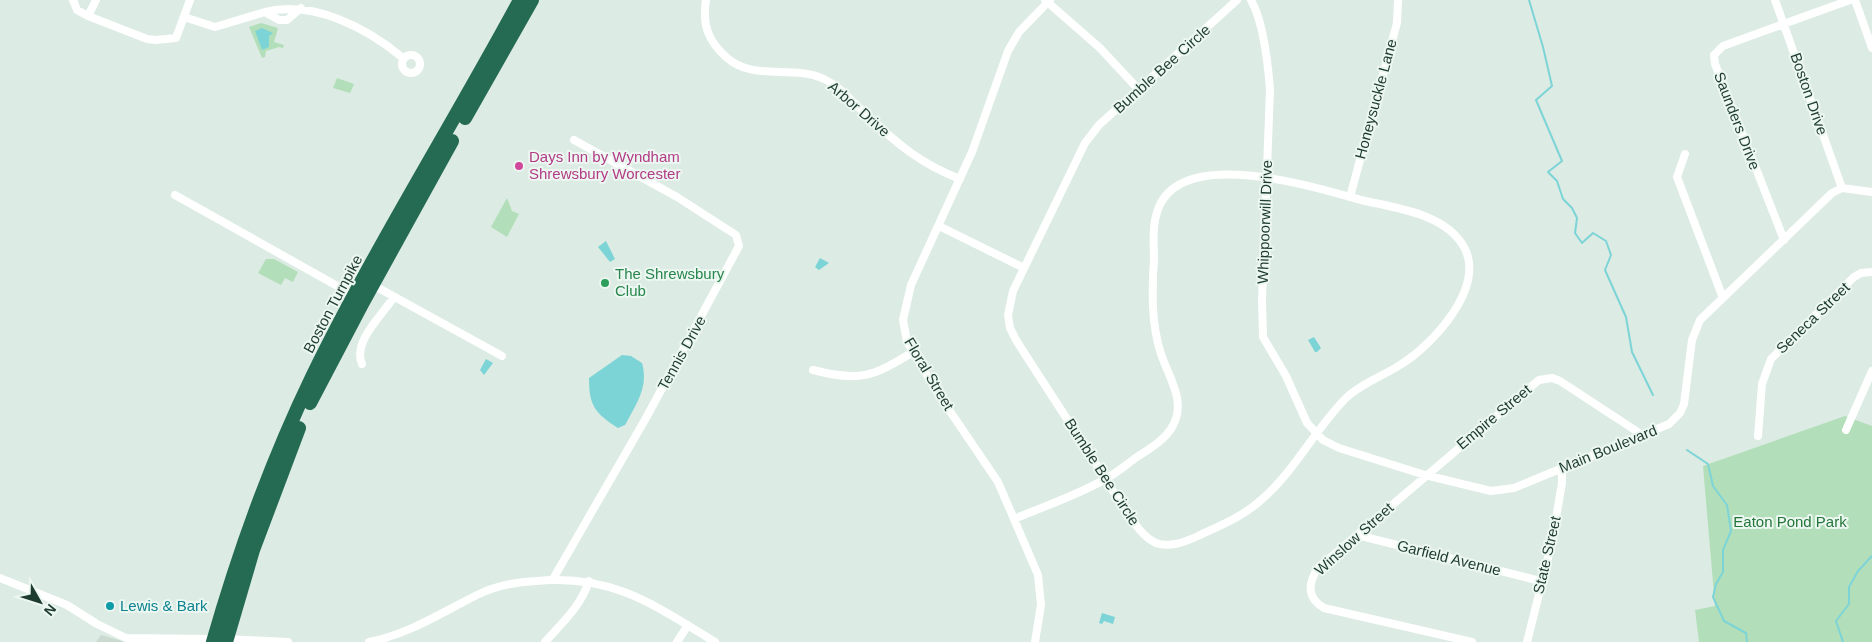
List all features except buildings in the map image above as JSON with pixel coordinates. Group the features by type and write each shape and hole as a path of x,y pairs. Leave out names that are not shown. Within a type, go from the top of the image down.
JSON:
{"highway":[{"name":"Boston Turnpike","path":"220,640 245,537 263,489 312,379 355,296 520,0"},
{"name":"Boston Turnpike","path":"220,640 297,434 324,376 532,0"}],"street":[{"path":"73,0 77,10 88,16 156,40 176,38 190,0"},
{"path":"88,16 96,0"},
{"name":"Arbor Drive","path":"706,0 704,15 707,34 727,58 754,71 804,72 825,80 850,98 916,158 938,171 960,179"},
{"name":"Bumble Bee Circle","path":"1014,519 1106,479 1163,438 1174,422 1178,402 1177,392 1161,354 1155,326 1153,284 1157,213 1168,194 1188,179 1216,175 1267,178 1423,216 1451,231 1467,250 1470,265 1469,280 1452,313 1427,345 1401,365 1349,395 1315,433 1284,477 1259,502 1203,533 1174,544 1160,544 1146,537 1106,479 1010,328 1010,302 1024,268 1085,143 1099,125 1237,0"},
{"name":"Whippoorwill Drive","path":"1251,0 1257,14 1268,68 1263,337 1286,376 1303,417 1315,433"},
{"name":"Honeysuckle Lane","path":"1350,197 1397,22 1398,0"},
{"name":"Boston Drive","path":"1775,0 1842,188"},
{"name":"Saunders Drive","path":"1784,240 1714,59 1716,52 1723,46 1850,0"},
{"path":"1855,0 1872,48"},
{"path":"1047,1 1100,48 1139,90"},
{"name":"Floral Street","path":"1035,642 1041,605 1040,582 998,482 913,352 904,335 903,320 906,300 985,118 1008,50 1019,32 1047,1"},
{"path":"184,17 214,27 287,4 322,11 344,19 384,42 403,58"},
{"path":"265,12 278,20 287,20 302,8"},
{"name":"Tennis Drive","path":"553,579 669,377 739,246 736,235 712,218 574,140"},
{"path":"1684,154 1676,177 1723,298"},
{"path":"1842,188 1872,192"},
{"name":"Main Boulevard","path":"1315,433 1339,448 1425,475 1496,492 1514,488 1644,436 1669,424 1680,413 1685,399 1695,327 1829,195 1842,188"},
{"path":"175,195 355,296"},
{"path":"939,226 1024,268"},
{"name":"Seneca Street","path":"1758,436 1762,384 1771,358 1854,277 1862,273 1872,272"},
{"path":"373,285 502,356"},
{"path":"362,364 360,359 361,345 394,297"},
{"path":"813,370 845,376 866,376 883,370 913,352"},
{"path":"1846,430 1872,371"},
{"name":"Empire Street","path":"1425,475 1531,385 1546,378 1560,381 1644,436"},
{"name":"State Street","path":"1527,642 1540,581 1552,542 1562,483 1562,468"},
{"name":"Winslow Street","path":"1425,475 1317,569 1311,578 1310,592 1320,605 1472,642"},
{"name":"Garfield Avenue","path":"1357,535 1540,581"},
{"path":"0,578 67,605 97,624 126,638 288,642"},
{"path":"369,642 409,631 492,589 517,582 553,579 590,581 627,591 716,642"},
{"path":"545,642 576,608 585,594 590,581"},
{"path":"677,642 688,625"}],"shaded area":[{"path":"101,635 125,642 96,642"}],"green space":[{"path":"261,23 278,28 274,42 284,45 283,48 279,47 266,51 265,57 262,58 249,27"},
{"path":"337,78 354,84 350,93 333,88"},
{"path":"507,198 512,211 519,214 507,237 491,227"},
{"path":"266,259 274,259 298,272 293,282 285,278 281,285 258,273"},
{"name":"Eaton Pond Park","path":"1845,416 1872,426 1872,642 1699,642 1695,610 1715,606 1703,466"}],"water":[{"path":"262,28 273,33 269,36 269,47 262,50 255,31"},
{"path":"606,241 615,259 610,262 598,247"},
{"path":"820,258 829,263 819,270 815,267"},
{"path":"1314,337 1321,348 1317,352 1315,352 1308,340"},
{"path":"622,355 631,356 642,363 644,380 643,388 625,425 618,428 604,418 595,408 590,396 589,378"},
{"path":"486,359 493,363 484,375 480,370"},
{"path":"1102,613 1115,617 1113,624 1104,621 1102,624 1099,623"}],"waterway":[{"path":"1529,0 1552,86 1536,100 1562,161 1548,172 1557,181 1563,199 1572,208 1577,218 1575,233 1582,243 1593,233 1606,241 1611,255 1605,270 1626,317 1632,352 1653,395"},
{"path":"1687,450 1708,464 1713,486 1727,505 1731,531 1723,550 1723,572 1716,584 1713,597 1724,621 1746,633 1747,642"},
{"path":"1843,642 1836,621 1849,604 1849,587 1858,571 1872,556"}],"place":[{"name":"Days Inn by Wyndham Shrewsbury Worcester","path":"519,166"},
{"name":"The Shrewsbury Club","path":"605,283"},
{"name":"Lewis & Bark","path":"110,606"}]}
